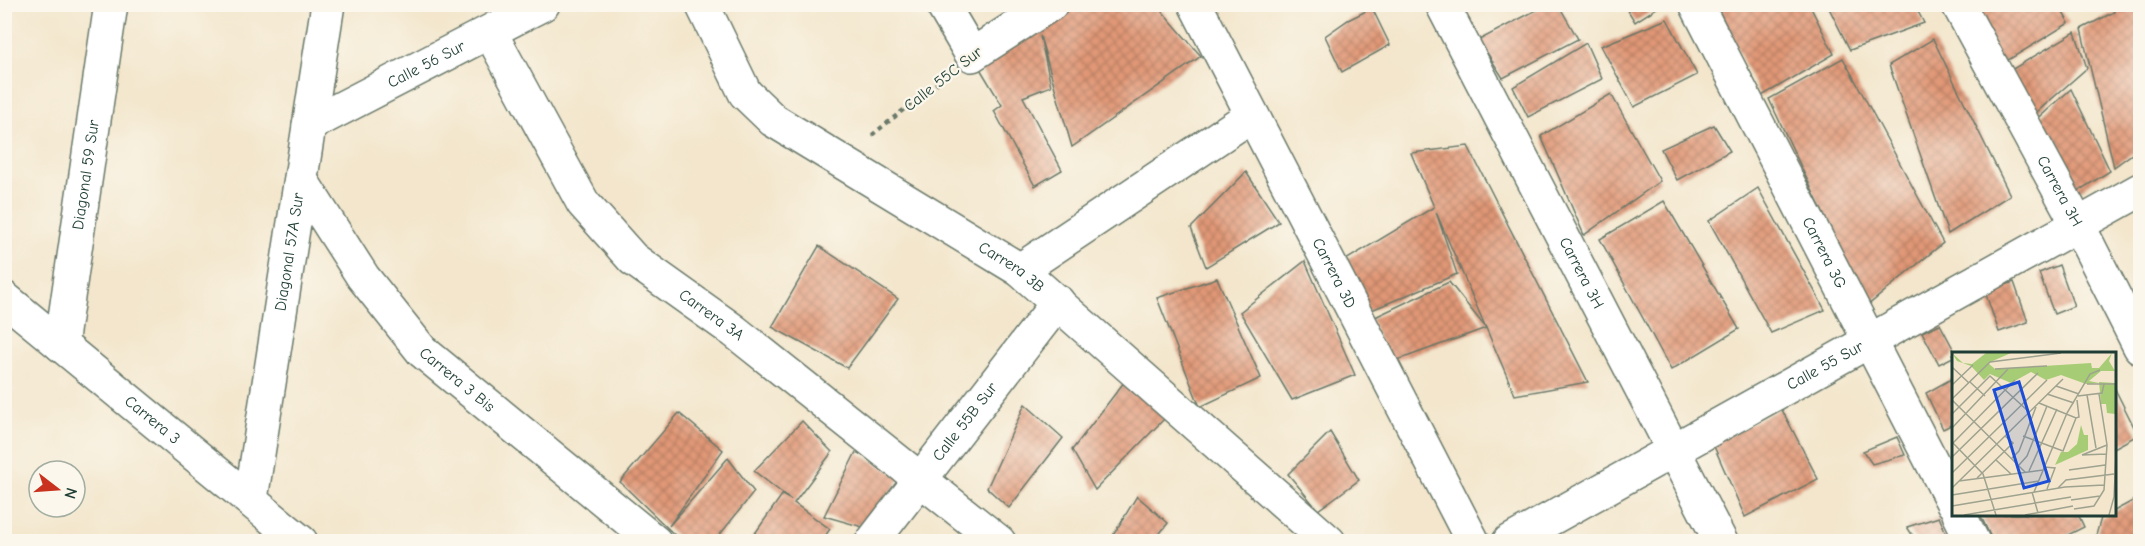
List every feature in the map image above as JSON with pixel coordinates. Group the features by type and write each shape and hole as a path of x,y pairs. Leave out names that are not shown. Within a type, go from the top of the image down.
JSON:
{"street":[{"name":"Diagonal 59 Sur","path":"61,345 111,4"},
{"name":"Diagonal 57A Sur","path":"250,499 328,4"},
{"name":"Calle 56 Sur","path":"309,125 543,4"},
{"name":"Carrera 3B","path":"702,4 745,93 773,120 1020,270 1329,542"},
{"path":"942,4 972,55"},
{"name":"Calle 55C Sur","path":"972,55 1051,4"},
{"name":"Carrera 3D","path":"1195,4 1473,542"},
{"name":"Carrera 3H","path":"1442,4 1721,542"},
{"name":"Carrera 3G","path":"1696,4 1952,501"},
{"name":"Carrera 3H","path":"1958,4 2078,225 2140,347"},
{"name":"Carrera 3A","path":"490,32 583,203 633,259 734,331 999,542"},
{"path":"1020,270 1252,115"},
{"name":"Carrera 3 Bis","path":"301,180 363,277 422,351 655,542"},
{"name":"Calle 55 Sur","path":"1509,542 2140,190"},
{"name":"Carrera 3","path":"4,298 250,499 296,540"},
{"name":"Calle 55B Sur","path":"872,542 1058,302"},
{"path":"1960,516 1973,542"}],"path":[{"name":"Calle 55C Sur","path":"840,160 972,55"}],"building":[{"path":"1077,4 1156,4 1201,56 1072,147 1040,36 1051,86 1023,97 1062,170 1035,186 994,111 1002,105 973,57 1038,28"},
{"path":"1548,4 1558,4 1578,39 1503,78 1479,40"},
{"path":"1624,4 1663,4 1635,22"},
{"path":"1716,4 1809,4 1834,54 1760,97"},
{"path":"1827,4 1914,4 1924,23 1850,50"},
{"path":"1969,4 2058,4 2069,23 2000,65"},
{"path":"2113,4 2137,4 2140,14 2140,148 2114,167 2081,29 2114,12"},
{"path":"1372,8 1390,45 1342,72 1325,36 1348,20"},
{"path":"1667,19 1697,75 1634,107 1601,46"},
{"path":"2075,32 2087,68 2031,117 2006,73"},
{"path":"1933,39 2010,195 1948,234 1889,65"},
{"path":"1586,43 1602,79 1528,117 1513,87"},
{"path":"1843,58 1943,243 1867,306 1769,99"},
{"path":"2071,89 2110,171 2072,195 2032,124"},
{"path":"1611,94 1660,181 1584,235 1541,136"},
{"path":"1714,125 1730,151 1677,180 1661,149"},
{"path":"1468,146 1588,382 1515,395 1436,212 1457,274 1360,315 1344,261 1434,207 1411,153"},
{"path":"1246,172 1279,222 1206,267 1191,228"},
{"path":"1758,188 1825,310 1771,333 1709,221"},
{"path":"1664,201 1739,329 1671,370 1600,239"},
{"path":"819,246 898,299 847,368 772,327"},
{"path":"1305,261 1355,375 1292,400 1240,312"},
{"path":"2059,265 2074,306 2054,314 2039,273"},
{"path":"1217,278 1261,378 1200,407 1157,298"},
{"path":"1449,282 1486,328 1387,364 1371,319"},
{"path":"2014,282 2028,322 1999,332 1985,292"},
{"path":"1940,324 1955,352 1952,352 1952,358 1939,364 1922,332"},
{"path":"1128,377 1164,419 1095,490 1072,450"},
{"path":"1952,379 1952,424 1943,429 1926,393"},
{"path":"2115,389 2138,435 2115,447"},
{"path":"1025,404 1063,438 1009,508 987,488"},
{"path":"1781,408 1818,479 1745,517 1713,444"},
{"path":"679,413 723,450 669,526 728,458 754,492 714,542 682,542 620,482"},
{"path":"802,421 832,452 794,503 830,529 821,542 749,542 782,495 791,500 754,471"},
{"path":"1330,432 1359,480 1318,510 1288,474"},
{"path":"1897,437 1905,455 1872,464 1863,451"},
{"path":"856,452 901,477 866,528 824,516"},
{"path":"1137,496 1168,523 1153,542 1109,542"},
{"path":"2140,497 2140,542 2094,542 2101,518 2115,516 2115,510"},
{"path":"1981,516 2079,516 2084,527 2054,542 1993,542"},
{"path":"1939,517 1950,542 1917,542 1907,527"}]}
